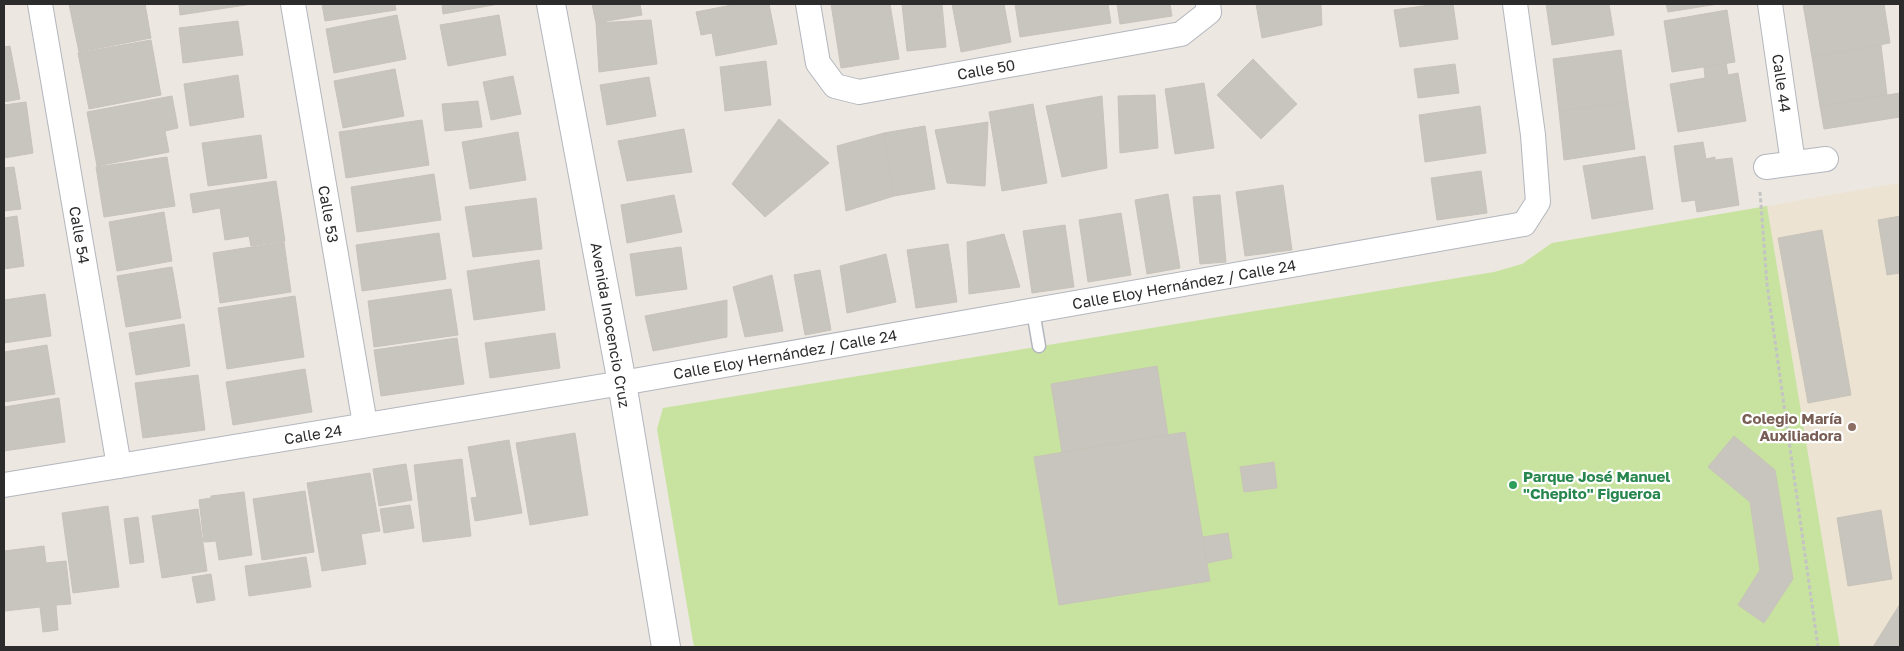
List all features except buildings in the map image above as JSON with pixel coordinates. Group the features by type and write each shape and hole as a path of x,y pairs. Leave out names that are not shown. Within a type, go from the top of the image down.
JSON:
{"street":[{"name":"Calle 54","path":"40,4 119,466"},
{"name":"Calle 53","path":"293,4 365,424"},
{"name":"Avenida Inocencio Cruz","path":"551,4 622,383 666,647"},
{"name":"Calle 50","path":"808,4 818,64 835,86 859,92 1180,34 1209,12 1208,4"},
{"name":"Calle Eloy Hernández / Calle 24","path":"622,383 1524,224 1538,202 1533,135 1515,4"},
{"name":"Calle 44","path":"1770,4 1794,163"},
{"path":"1766,167 1826,159"},
{"name":"Calle 24","path":"4,485 622,383"}],"lane":[{"path":"1033,311 1039,346"}],"path":[{"path":"1766,167 1759,196 1767,284 1818,647"}],"shaded area":[{"name":"Colegio María Auxiliadora","path":"1900,183 1900,647 1840,647 1767,206"}],"green space":[{"path":"1767,206 1840,647 694,647 657,429 663,408 1494,272 1522,264 1552,243"}],"place":[{"name":"Colegio María Auxiliadora","path":"1852,427"},
{"name":"Parque José Manuel \"Chepito\" Figueroa","path":"1513,485"}]}
